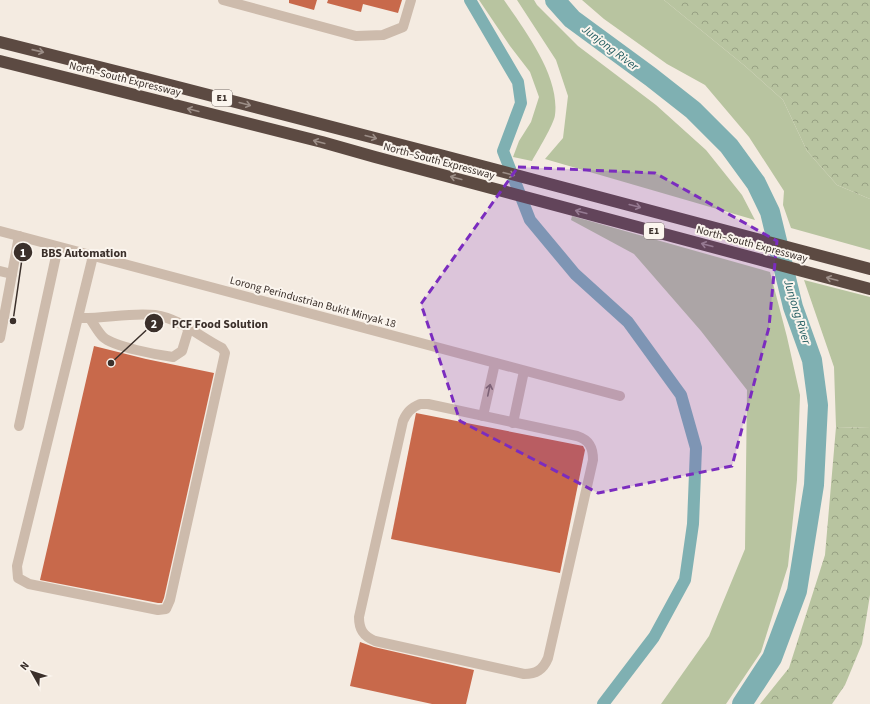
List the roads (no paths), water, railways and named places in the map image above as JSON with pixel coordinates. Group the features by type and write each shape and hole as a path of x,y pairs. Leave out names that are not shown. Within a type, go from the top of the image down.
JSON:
{"highway":[{"name":"North–South Expressway","path":"0,42 444,156 870,269"},
{"name":"North–South Expressway","path":"0,61 322,142 870,289"}],"street":[{"path":"222,0 356,36 383,35 403,28 411,0"},
{"name":"Lorong Perindustrian Bukit Minyak 18","path":"0,231 620,396"},
{"path":"0,338 19,236"},
{"path":"19,426 58,247"},
{"path":"78,318 90,319 156,315 189,328 222,348 225,354 170,600 166,609 158,610 28,584 18,578 17,566 93,256"},
{"path":"0,271 12,274"},
{"path":"90,319 104,337 120,345 173,357 182,351 189,328"},
{"path":"483,416 495,363"},
{"path":"513,423 524,371"},
{"path":"420,404 428,404 513,423 577,436 590,444 593,452 593,460 548,658 545,665 539,671 532,674 524,674 367,638 359,625 359,617 406,413 420,404"}],"waterway":[{"path":"470,0 518,82 521,103 503,151 530,220 575,274 628,322 681,395 696,448 693,524 685,580 654,637 603,704"},
{"name":"Junjong River","path":"555,0 572,19 693,110 729,146 756,183 770,212 793,307 812,360 818,405 814,485 797,591 772,658 742,704"}],"place":[{"name":"BBS Automation","path":"13,321"},
{"name":"PCF Food Solution","path":"111,363"}]}
